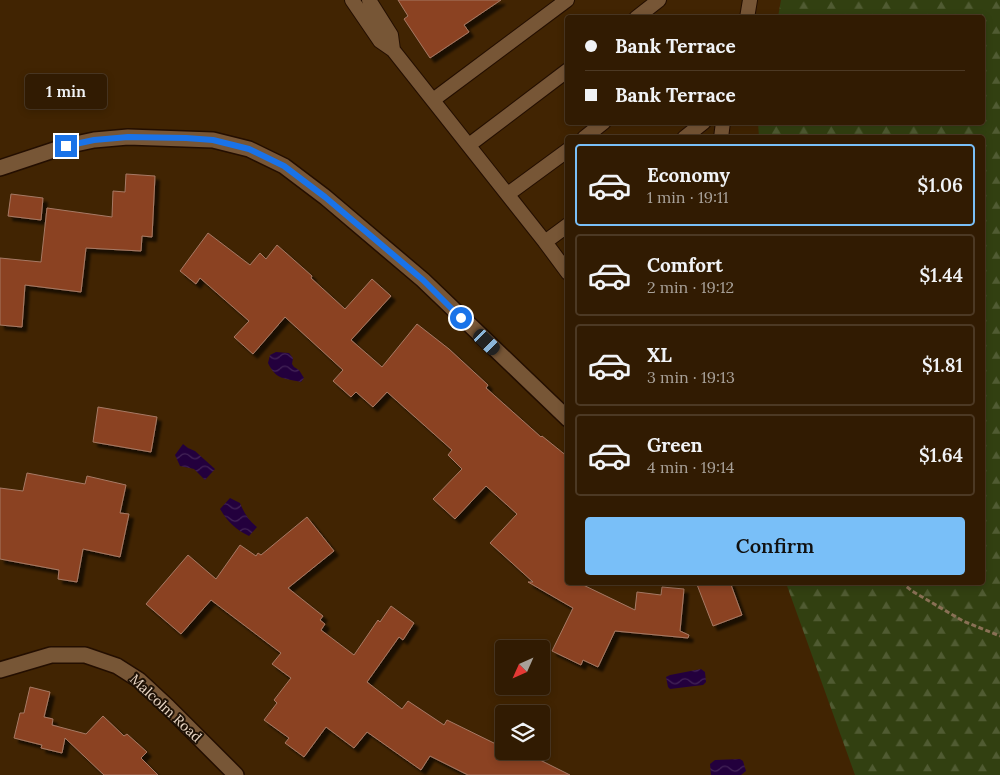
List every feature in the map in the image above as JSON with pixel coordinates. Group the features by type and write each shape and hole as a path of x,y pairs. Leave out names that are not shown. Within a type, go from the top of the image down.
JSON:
{"street":[{"path":"0,168 66,146 94,140 128,137 213,140 249,149 284,166 325,197 423,280 565,416"},
{"name":"Malcolm Road","path":"0,670 51,655 85,655 117,666 139,680 236,775"}],"lane":[{"path":"352,0 380,42 393,50 565,269"},
{"path":"369,0 391,35 393,50"},
{"path":"433,100 567,0"},
{"path":"640,15 658,0"},
{"path":"748,15 750,0"},
{"path":"469,145 565,72"},
{"path":"588,135 600,125"},
{"path":"688,135 700,125"},
{"path":"508,194 565,152"},
{"path":"545,242 565,227"}],"path":[{"path":"905,585 963,621 1000,636"}],"green space":[{"path":"781,0 1000,0 1000,775 855,775 787,585 985,585 985,135 759,135 758,125 985,125 985,15 778,15"}],"water":[{"path":"276,352 289,353 293,358 292,364 304,378 301,382 285,379 274,373 268,363 270,355"},
{"path":"183,444 195,451 215,469 205,480 194,469 180,466 175,455"},
{"path":"230,498 240,503 247,516 257,527 249,536 232,525 220,509"},
{"path":"701,669 705,672 706,682 703,685 670,689 668,687 666,677"},
{"path":"740,759 743,761 746,771 741,775 711,775 710,764 715,760"}],"building":[{"path":"398,0 501,0 464,25 469,32 430,58 404,19 408,16"},
{"path":"126,174 155,176 152,237 142,236 141,251 86,248 81,292 25,285 22,327 0,325 0,258 41,262 47,208 112,217 113,191 125,192"},
{"path":"11,194 43,198 41,220 8,216"},
{"path":"208,233 250,265 260,253 266,259 277,245 345,309 372,279 391,296 351,340 382,367 417,324 449,349 488,385 486,388 541,437 565,455 565,585 583,585 635,610 637,592 661,595 662,587 684,589 680,631 689,635 688,638 615,631 598,667 583,660 581,665 552,651 573,608 528,582 533,582 490,543 517,514 486,486 455,519 433,499 462,469 448,455 452,450 387,392 373,407 356,392 351,397 333,381 343,370 285,317 253,354 234,337 249,321 200,278 196,284 180,271"},
{"path":"98,407 157,417 151,452 93,442"},
{"path":"27,473 85,484 87,476 126,485 120,513 129,514 120,557 83,549 77,582 58,579 59,570 0,559 0,488 23,491"},
{"path":"307,517 334,551 288,588 323,616 320,620 325,624 321,630 354,655 378,620 380,622 391,606 414,623 403,640 399,637 367,682 402,709 408,701 444,725 447,720 495,744 495,760 540,760 570,775 468,775 430,756 421,770 367,732 354,748 326,727 304,757 285,743 289,738 264,720 277,703 274,700 291,678 272,664 281,653 211,600 181,634 146,604 188,555 216,579 240,545 256,556 258,553 261,555"},
{"path":"697,585 731,585 742,615 713,626"},
{"path":"30,687 50,692 44,717 53,719 52,725 86,734 103,716 124,736 127,734 147,752 141,758 158,775 104,775 65,738 62,753 41,748 42,745 14,738 20,713 24,713"}],"route":[{"path":"66,146 94,140 128,137 213,140 249,149 284,166 325,197 423,280 461,318"}]}
